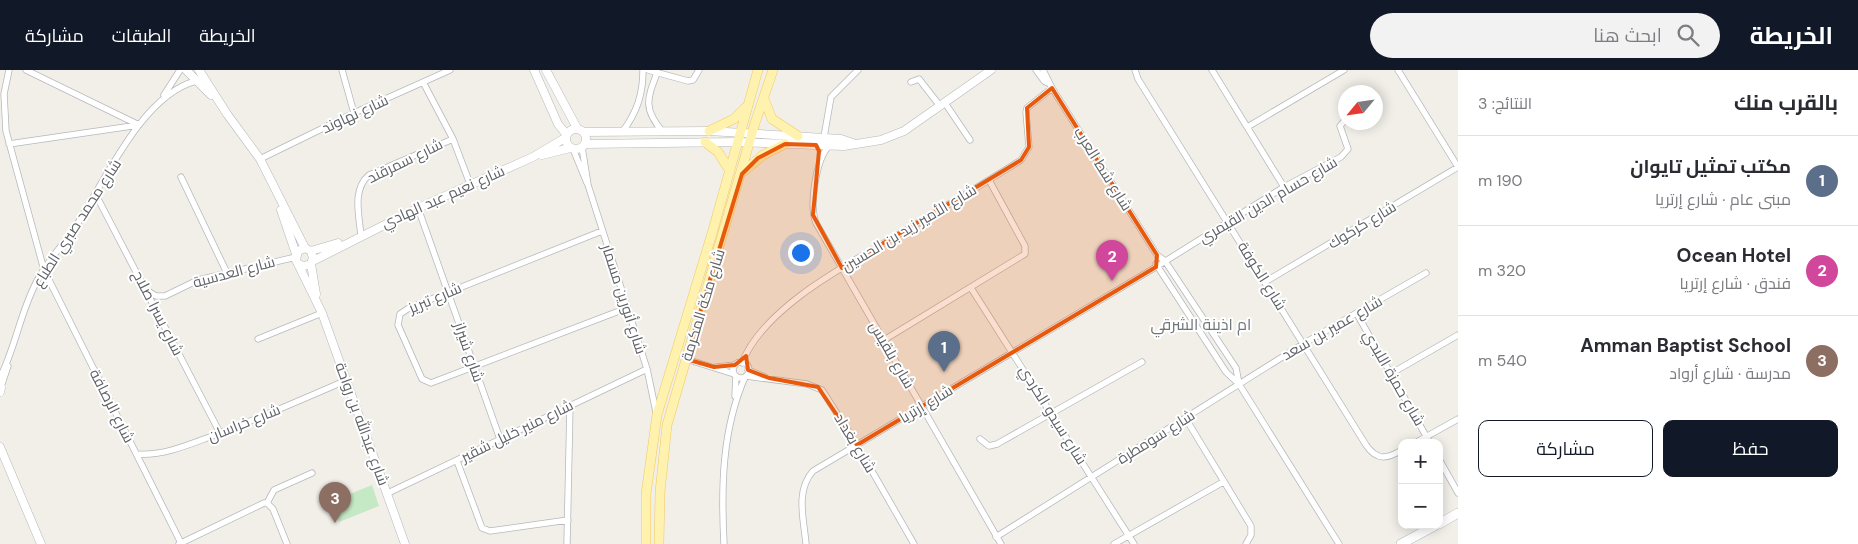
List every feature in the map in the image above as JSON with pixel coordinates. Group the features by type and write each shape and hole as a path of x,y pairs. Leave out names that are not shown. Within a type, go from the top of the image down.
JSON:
{"main road":[{"name":"شارع مكة المكرمة","path":"646,544 646,494 657,415 730,171 758,70"},
{"name":"شارع مكة المكرمة","path":"659,544 660,492 666,434 686,359 742,174 752,132 772,70"},
{"path":"764,98 772,119 798,136"},
{"path":"709,131 734,119 747,105"},
{"path":"705,142 721,156 730,171"},
{"path":"742,174 758,158 785,144"},
{"path":"1443,521 1458,513"},
{"path":"1401,544 1429,529"}],"street":[{"name":"شارع الرصافة","path":"9,70 5,80 4,106 9,144 44,270 180,543"},
{"path":"26,70 139,124"},
{"name":"شارع محمد صبري الطباع","path":"0,390 35,285 96,195 139,124 163,97 180,70"},
{"name":"شارع عبدالله بن رواحة","path":"186,70 218,101"},
{"path":"342,70 354,113"},
{"name":"شارع نهاوند","path":"260,159 354,113 450,70"},
{"path":"534,70 558,124 572,148 583,146 705,142 849,146 896,135 990,70"},
{"path":"546,70 586,138 583,146"},
{"path":"623,131 637,109 642,91 643,70"},
{"path":"648,70 688,81 695,78 700,70"},
{"path":"824,138 831,98 858,70"},
{"name":"شارع شط العرب","path":"1036,70 1044,81 1050,85"},
{"name":"شارع شط العرب","path":"1043,70 1050,85 1157,255 1165,261 1236,368 1239,384"},
{"name":"شارع الكوفة","path":"1135,70 1138,79 1370,452 1382,458 1389,458 1398,452"},
{"path":"1212,70 1249,126 1284,187"},
{"path":"1249,126 1344,70"},
{"path":"1399,71 1458,167"},
{"name":"شارع عبدالله بن رواحة","path":"202,72 218,101 260,159 277,196 308,250 312,262 318,304"},
{"path":"657,73 647,101 652,119 663,132"},
{"path":"911,82 919,79 942,104 970,140"},
{"name":"شارع محمد صبري الطباع","path":"163,97 180,87 196,81"},
{"path":"423,82 453,139"},
{"name":"شارع الأمير زيد بن الحسين","path":"742,362 753,342 782,311 842,268 1021,160 1029,147 1026,112 1031,104 1050,85"},
{"path":"9,144 139,124"},
{"path":"566,136 570,130 752,132 845,139 853,144"},
{"name":"شارع حسام الدين القيمري","path":"1156,267 1284,187 1347,152 1348,149 1341,130"},
{"name":"شارع نعيم عبد الهادي","path":"312,262 418,208 533,157 566,136"},
{"name":"شارع سمرقند","path":"358,237 358,192 363,180 453,139 470,184"},
{"name":"شارع بلقيس","path":"816,145 820,157 813,202 813,215 921,408 1001,544"},
{"name":"شارع أنورين مسمار","path":"583,146 588,185"},
{"path":"820,157 829,146"},
{"name":"شارع نعيم عبد الهادي","path":"533,157 572,148"},
{"name":"شارع أنورين مسمار","path":"572,148 588,185 647,369 657,415"},
{"name":"شارع كركوك","path":"1265,282 1458,167"},
{"path":"180,177 227,273"},
{"path":"884,340 1025,254 1025,246 989,180"},
{"name":"شارع يسرا صلاح","path":"96,195 220,433"},
{"name":"شارع عبدالله بن رواحة","path":"277,196 297,258 322,313 405,544"},
{"name":"شارع شيراز","path":"418,208 500,439"},
{"name":"شارع تبريز","path":"602,231 409,308 400,314 398,325 422,379 426,382 435,382 627,308"},
{"name":"شارع نعيم عبد الهادي","path":"297,258 308,250 358,237"},
{"path":"1156,267 1157,255"},
{"path":"297,258 304,266 312,262"},
{"name":"شارع العدسية","path":"147,291 156,296 165,296 198,280 297,258"},
{"name":"شارع شط العرب","path":"1156,267 1226,372 1239,384 1339,544"},
{"name":"شارع إرتريا","path":"806,544 802,493 806,481 813,471 1156,267"},
{"name":"شارع عمير بن سعد","path":"1239,384 1303,344 1426,273"},
{"name":"شارع سيدو الكردي","path":"971,288 1013,351 1134,544"},
{"path":"258,339 322,313"},
{"name":"شارع حمزة اللبدي","path":"1357,314 1428,439"},
{"path":"1392,374 1458,335"},
{"name":"شارع محمد صبري الطباع","path":"0,376 9,359"},
{"path":"686,359 735,375"},
{"path":"714,367 735,365 742,362 747,365 746,374 734,401"},
{"path":"980,439 986,445 992,446 1142,362"},
{"path":"724,544 724,458 734,401 735,365"},
{"name":"شارع منير خليل شقير","path":"388,493 647,369"},
{"name":"شارع بغداد","path":"735,375 746,374 818,386 857,445 914,544"},
{"name":"شارع خراسان","path":"137,454 169,451 220,433 347,380"},
{"name":"شارع سومطرة","path":"996,537 1239,384"},
{"path":"568,544 570,405"},
{"path":"1186,419 1251,526 1251,535 1246,544"},
{"path":"1421,439 1458,419"},
{"path":"0,447 41,544"},
{"path":"457,461 482,528 490,531 568,520"},
{"path":"1443,467 1458,493"},
{"path":"267,503 274,490 312,473"},
{"path":"1114,544 1128,534 1223,482"},
{"path":"180,543 259,504 267,503"},
{"path":"267,503 273,509 284,543"}],"highlighted area":[{"path":"1052,88 1157,255 1156,267 857,445 818,387 769,378 748,370 746,356 735,365 714,367 686,359 742,174 758,158 785,144 816,145 819,151 813,215 842,268 1021,160 1029,147 1027,108"}],"green space":[{"path":"372,485 379,506 339,522 331,502"}],"place":[{"name":"Ocean Hotel","path":"1112,281"},
{"name":"مكتب تمثيل تايوان","path":"944,372"},
{"name":"Amman Baptist School","path":"335,523"}],"district":[{"name":"ام اذينة الشرقي","path":"1201,324"}]}
